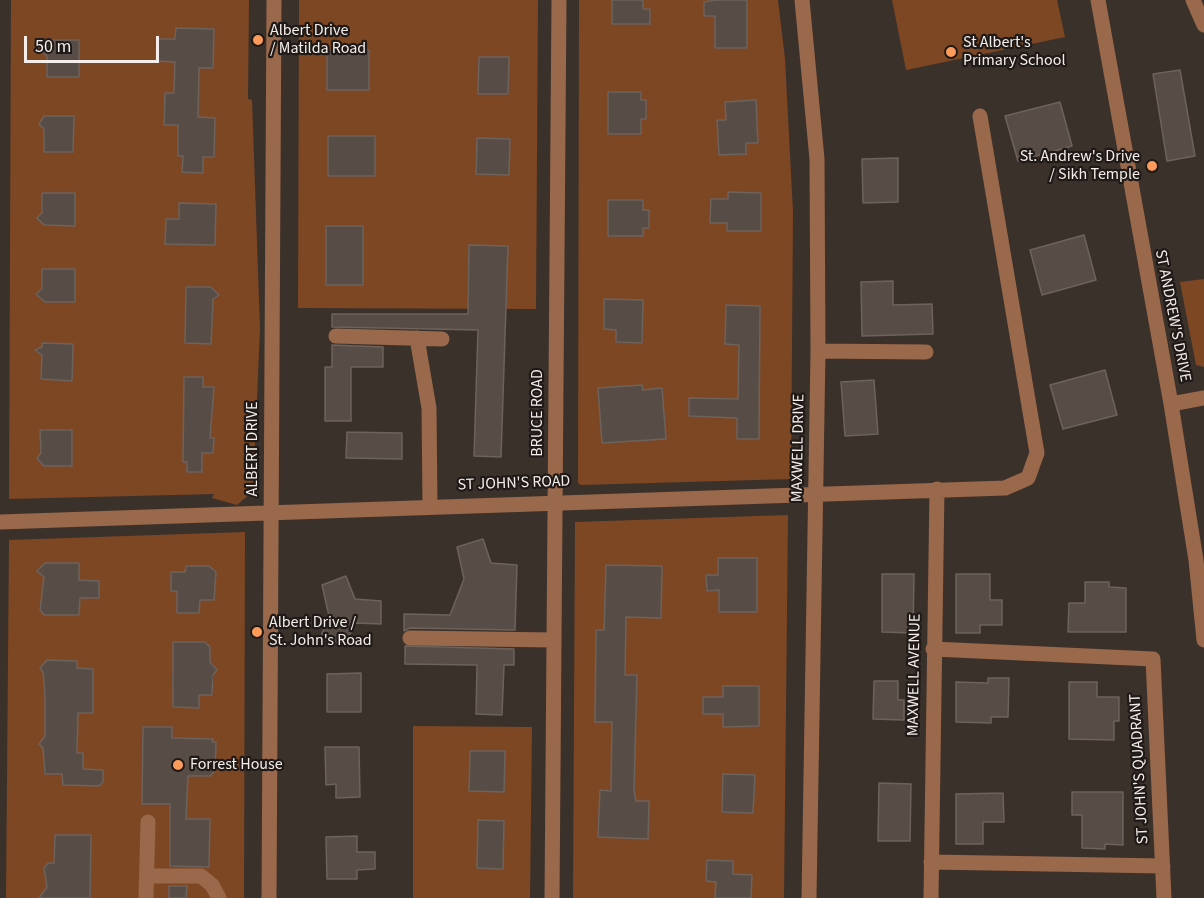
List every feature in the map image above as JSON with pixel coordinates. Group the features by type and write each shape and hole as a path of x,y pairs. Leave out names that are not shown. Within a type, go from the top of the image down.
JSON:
{"street":[{"name":"ALBERT DRIVE","path":"269,898 274,0"},
{"name":"BRUCE ROAD","path":"552,898 559,0"},
{"name":"MAXWELL DRIVE","path":"802,0 817,159 818,351 809,898"},
{"name":"ST ANDREW'S DRIVE","path":"1098,0 1171,404 1196,560 1204,640"},
{"path":"1193,0 1204,25"},
{"name":"ST JOHN'S ROAD","path":"0,522 816,492 1005,488 1028,478 1037,453 980,116"},
{"path":"336,336 442,339"},
{"path":"417,338 429,408 430,506"},
{"path":"818,351 926,352"},
{"path":"1171,404 1204,398"},
{"name":"MAXWELL AVENUE","path":"931,898 937,489"},
{"path":"410,638 554,640"},
{"name":"ST JOHN'S QUADRANT","path":"931,862 1163,866 1153,659 933,649"},
{"path":"146,898 148,822"},
{"path":"1163,866 1164,898"},
{"path":"147,876 197,875 210,882 219,898"}],"shaded area":[{"path":"11,0 249,0 248,99 252,100 260,329 253,491 237,505 212,498 214,494 9,499"},
{"path":"299,0 538,0 536,309 298,308","holes":["326,226 363,226 363,285 326,285"]},
{"path":"579,0 612,0 612,23 650,23 650,9 643,9 643,0 715,0 704,2 704,16 715,16 715,48 746,48 747,0 778,0 785,59 793,212 791,479 581,485 578,483"},
{"path":"892,0 1057,0 1065,37 906,70"},
{"path":"1204,279 1204,367 1196,365 1180,282"},
{"path":"788,515 784,898 573,898 575,522","holes":["718,558 757,558 757,612 719,612 719,590 707,590 706,576 718,575"]},
{"path":"245,532 244,898 6,898 9,540","holes":["173,642 205,643 210,648 210,662 215,667 212,695 199,695 199,708 173,707 178,686 172,682 172,675 178,669 173,666"]},
{"path":"413,726 532,727 530,898 413,898"}],"building":[{"path":"612,0 643,0 643,9 650,9 650,24 612,24"},
{"path":"747,0 747,48 715,48 715,16 704,16 704,2"},
{"path":"176,28 214,29 213,68 199,68 198,117 215,118 214,157 203,157 203,173 182,172 183,156 178,156 178,125 164,125 165,93 174,93 175,62 156,61 157,39 175,39"},
{"path":"47,40 79,40 79,77 47,77 47,56 39,48"},
{"path":"327,50 369,50 369,90 327,90"},
{"path":"479,57 509,57 508,94 478,94"},
{"path":"1180,70 1195,156 1167,161 1153,74"},
{"path":"608,92 641,92 641,100 646,100 646,119 641,119 641,134 608,134"},
{"path":"756,100 758,143 746,143 746,154 719,155 717,120 726,120 725,102"},
{"path":"1060,102 1072,146 1018,161 1005,116"},
{"path":"44,116 74,116 73,152 44,152 44,129 39,124"},
{"path":"328,136 375,136 375,176 328,176"},
{"path":"477,138 510,139 509,175 476,174"},
{"path":"898,158 898,202 863,203 862,159"},
{"path":"728,192 761,193 761,231 727,231 727,223 710,223 711,199 728,199"},
{"path":"42,193 75,193 75,226 44,225 37,218 42,213"},
{"path":"608,200 643,200 643,210 649,210 649,228 643,228 643,236 608,236"},
{"path":"179,203 216,204 215,245 165,244 166,219 179,219"},
{"path":"326,226 363,226 363,285 326,285"},
{"path":"1084,235 1096,280 1042,295 1030,250"},
{"path":"469,245 508,246 501,457 474,456 478,330 332,327 332,314 468,314"},
{"path":"42,269 75,269 75,302 45,302 36,294 42,289"},
{"path":"893,281 893,305 932,304 933,334 862,336 861,282"},
{"path":"186,287 211,287 219,295 213,299 211,344 185,343"},
{"path":"604,299 643,300 642,343 616,342 616,330 604,329"},
{"path":"726,305 760,306 759,439 737,439 737,418 689,416 689,398 738,399 739,345 725,344"},
{"path":"42,343 73,344 72,381 41,379 42,355 35,350 42,347"},
{"path":"332,345 383,347 383,367 351,367 351,421 325,421 325,367 332,367"},
{"path":"1105,370 1117,415 1063,429 1050,385"},
{"path":"184,377 203,377 203,387 214,387 210,438 214,438 213,453 202,453 202,472 187,472 187,462 183,462"},
{"path":"874,380 878,434 845,436 841,382"},
{"path":"642,385 643,390 662,388 666,439 602,443 598,388"},
{"path":"40,430 72,430 72,466 44,466 37,458 41,453"},
{"path":"347,432 402,433 402,459 346,458"},
{"path":"483,539 491,563 517,565 515,630 410,628 404,631 404,614 450,615 464,579 457,547"},
{"path":"718,558 757,558 757,612 719,612 719,590 707,591 706,575 718,575"},
{"path":"45,563 79,563 79,580 99,581 99,598 80,598 79,615 44,615 40,610 44,577 37,571"},
{"path":"606,565 662,566 661,618 626,617 625,675 637,675 634,791 636,801 649,801 648,839 598,837 600,790 611,791 612,722 595,722 596,630 604,630"},
{"path":"186,566 209,566 216,572 214,600 200,600 199,613 177,613 177,591 171,591 171,572 185,572"},
{"path":"882,574 914,574 913,633 882,632"},
{"path":"956,574 990,574 990,600 1002,600 1002,625 980,625 980,633 956,633"},
{"path":"346,576 355,599 381,601 381,624 355,623 345,646 321,636 329,616 322,585"},
{"path":"1085,582 1109,582 1109,587 1126,588 1126,632 1068,632 1069,603 1085,603"},
{"path":"173,642 205,642 210,647 210,662 217,670 213,675 212,695 199,695 199,708 173,707"},
{"path":"405,646 514,649 514,665 504,665 502,715 476,714 477,665 405,664"},
{"path":"47,660 77,661 77,668 93,669 93,713 78,713 77,753 83,753 83,769 103,770 103,782 99,786 63,785 62,774 45,774 43,748 39,744 45,736 45,695 43,672 40,668"},
{"path":"361,673 361,712 327,712 327,674"},
{"path":"988,678 1009,678 1008,717 991,717 991,723 956,722 956,682 988,683"},
{"path":"874,681 898,681 898,700 904,700 904,720 873,719"},
{"path":"1069,682 1097,682 1097,697 1119,697 1119,721 1114,721 1114,740 1069,739"},
{"path":"723,686 759,686 759,726 723,727 723,714 703,714 703,697 723,697"},
{"name":"Forrest House","path":"143,727 172,727 172,738 213,739 212,742 216,742 215,771 210,776 188,776 186,819 210,819 209,867 170,866 170,804 142,804"},
{"path":"325,747 359,747 360,797 336,798 336,784 326,785"},
{"path":"470,751 505,751 504,792 469,791"},
{"path":"723,774 755,775 753,813 722,812"},
{"path":"879,783 911,784 910,841 878,841"},
{"path":"1072,792 1123,792 1123,845 1105,844 1105,849 1082,848 1082,815 1072,815"},
{"path":"1003,793 1004,822 983,822 983,844 956,844 956,794"},
{"path":"478,820 504,821 503,869 477,868"},
{"path":"55,835 91,835 90,898 39,898 47,887 44,868 48,863 54,863"},
{"path":"357,836 357,852 375,852 375,869 357,870 357,879 327,879 326,837"},
{"path":"707,860 733,861 733,874 752,875 751,898 715,898 716,882 706,881"},
{"path":"169,886 187,886 186,898 169,898"}],"place":[{"name":"Albert Drive / Matilda Road","path":"258,40"},
{"name":"St Albert's Primary School","path":"951,52"},
{"name":"St. Andrew's Drive / Sikh Temple","path":"1152,166"},
{"name":"Albert Drive / St. John's Road","path":"257,632"},
{"name":"Forrest House","path":"178,765"}]}
